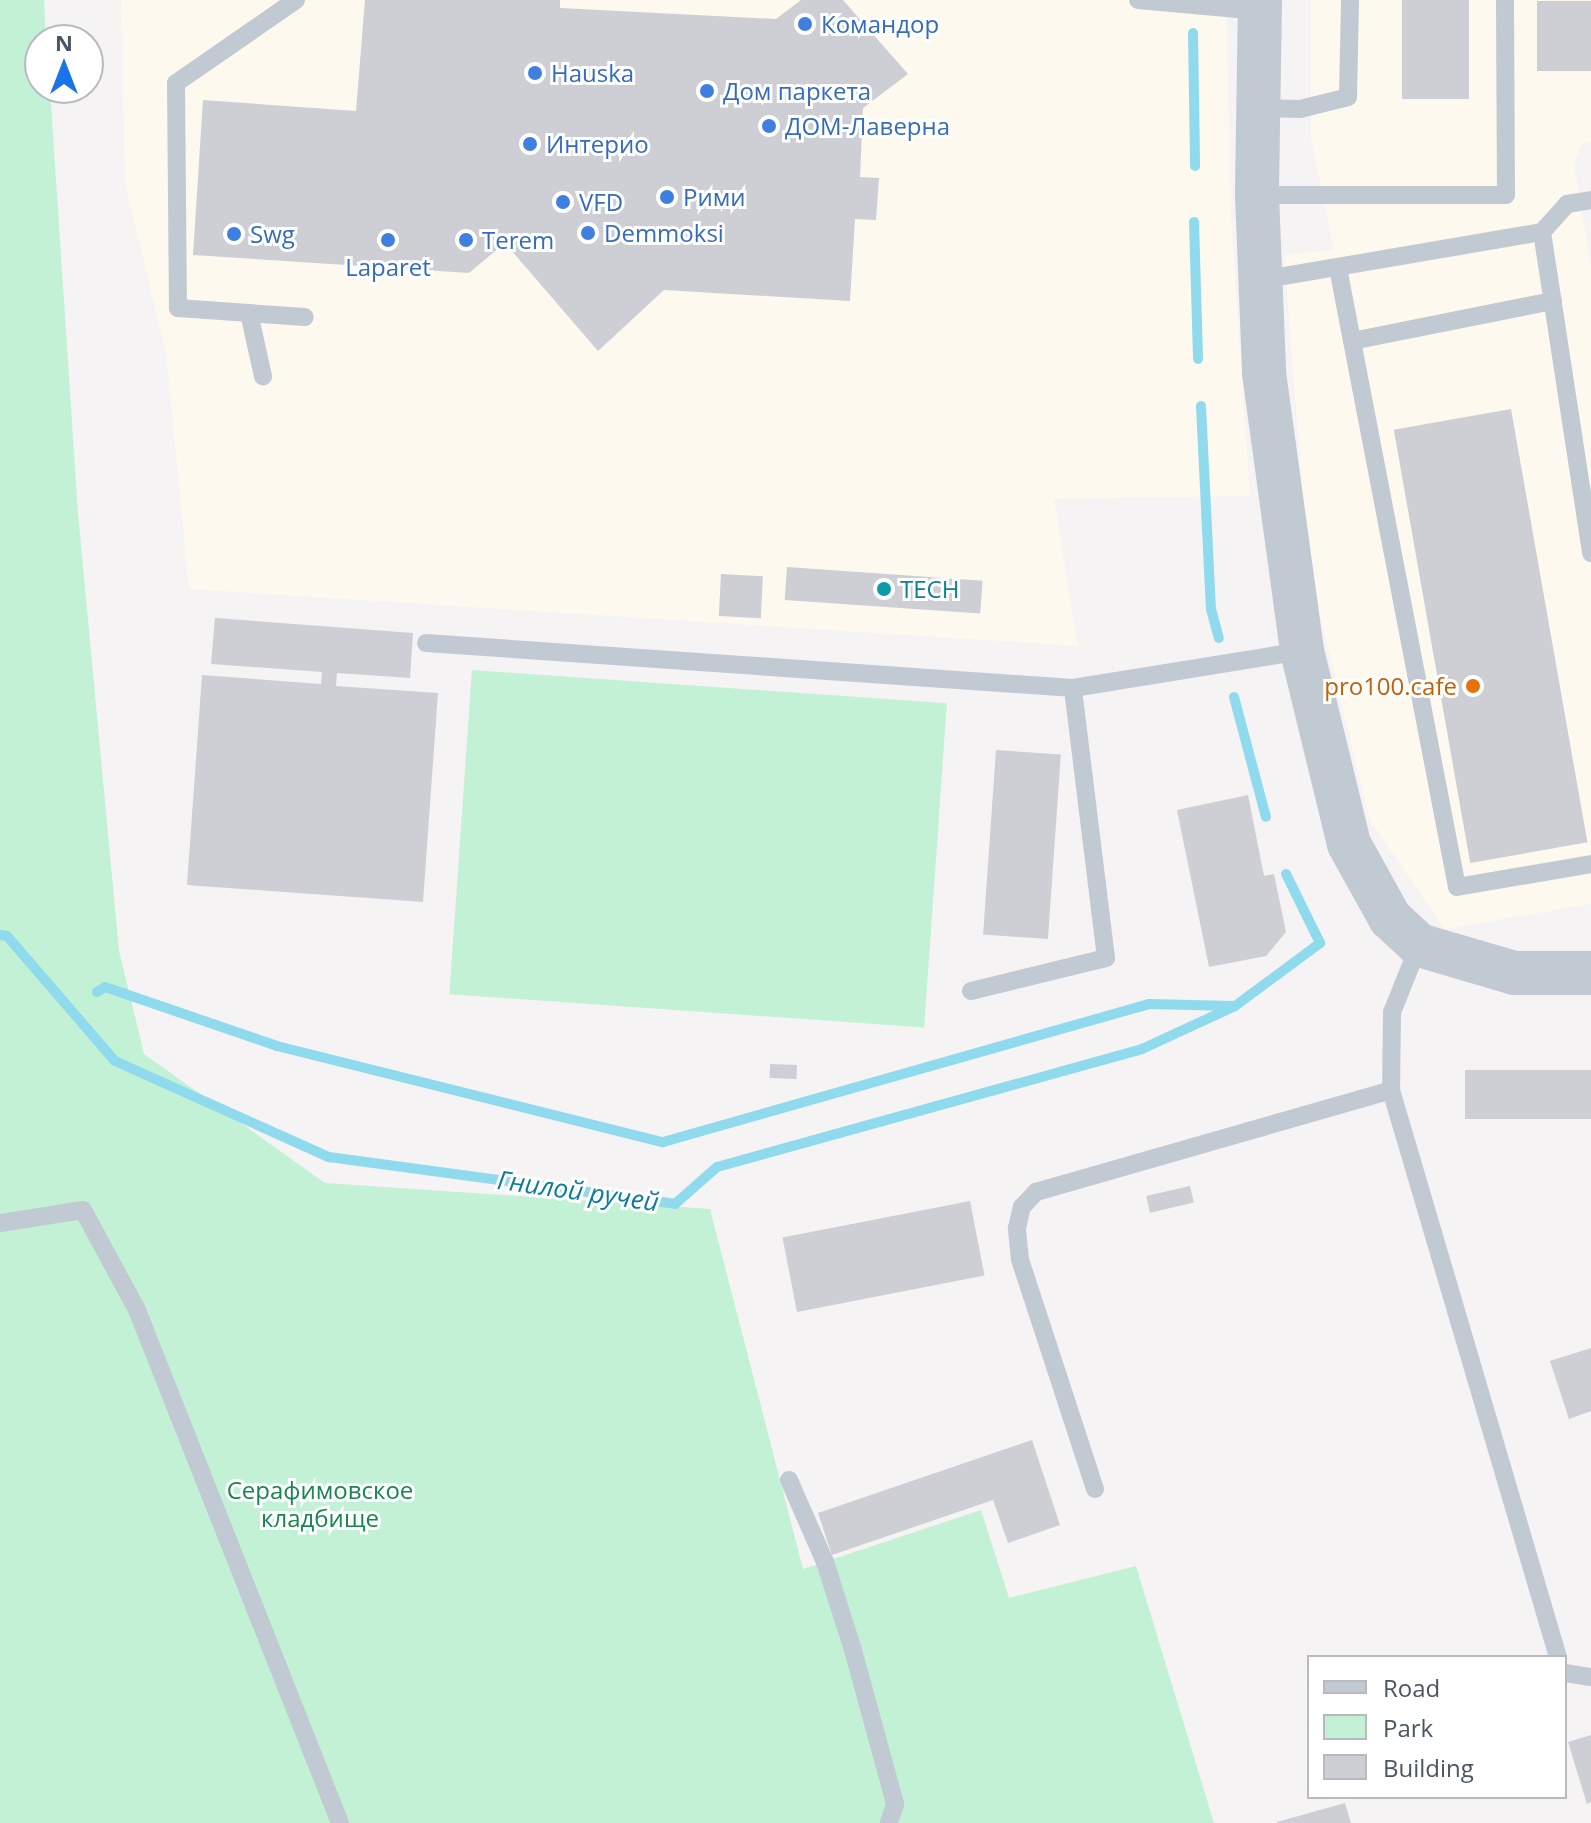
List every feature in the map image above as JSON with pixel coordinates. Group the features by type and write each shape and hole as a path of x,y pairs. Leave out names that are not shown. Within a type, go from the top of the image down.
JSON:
{"street":[{"path":"1260,5 1257,195 1268,403 1302,651 1349,844 1390,918 1419,945 1514,973 1591,973"}],"lane":[{"path":"296,0 176,83 178,308 305,317"},
{"path":"1138,0 1260,5"},
{"path":"1258,108 1300,109 1348,97 1350,0"},
{"path":"1257,195 1506,195 1505,0"},
{"path":"1261,280 1542,232 1567,204 1591,200"},
{"path":"1542,232 1591,553"},
{"path":"1338,268 1457,887 1591,864"},
{"path":"1352,341 1553,301"},
{"path":"249,313 263,376"},
{"path":"426,643 1073,688 1302,651"},
{"path":"971,991 1106,958 1073,688"},
{"path":"1419,945 1392,1012 1391,1090 1557,1655"},
{"path":"1095,1489 1020,1259 1017,1228 1022,1207 1036,1192 1391,1090"},
{"path":"0,1223 83,1210 137,1310 340,1823"},
{"path":"789,1480 825,1562 853,1650 895,1804 889,1823"},
{"path":"1567,1673 1591,1677"}],"shaded area":[{"path":"121,0 1226,0 1231,215 1250,496 1054,499 1078,646 189,589 166,352 125,184"},
{"path":"1311,0 1591,0 1591,142 1582,144 1574,164 1591,266 1591,904 1444,929 1369,818 1308,565 1284,255 1334,250 1311,139"}],"green space":[{"name":"Серафимовское кладбище","path":"0,0 44,0 45,24 24,24 24,104 51,104 78,513 119,951 144,1054 325,1183 710,1209 803,1569 981,1510 1009,1598 1136,1566 1214,1823 0,1823"},
{"path":"472,670 947,703 924,1027 449,994"}],"building":[{"name":"Интерио","path":"365,0 560,0 560,8 776,19 801,0 843,0 908,74 863,108 860,177 879,178 876,220 855,219 850,301 664,290 598,351 505,243 469,273 193,255 203,100 356,111"},
{"path":"1402,0 1469,0 1469,99 1402,99"},
{"path":"1537,1 1591,1 1591,71 1537,71"},
{"path":"1511,409 1587,842 1470,863 1394,430"},
{"name":"TECH","path":"787,567 983,581 980,614 785,600"},
{"path":"721,574 763,576 761,618 719,616"},
{"path":"215,618 413,633 410,678 337,673 336,686 438,693 423,902 187,885 202,675 321,684 322,672 211,664"},
{"path":"996,750 1061,755 1048,939 983,935"},
{"path":"1248,795 1264,876 1274,874 1286,932 1266,956 1209,967 1177,810"},
{"path":"770,1064 797,1065 796,1079 770,1078"},
{"path":"1465,1070 1591,1070 1591,1119 1465,1119"},
{"path":"1190,1186 1194,1203 1150,1213 1146,1196"},
{"path":"970,1201 985,1276 797,1312 783,1237"},
{"path":"1591,1348 1591,1411 1569,1419 1550,1361"},
{"path":"1032,1440 1060,1525 1008,1543 993,1500 832,1555 818,1513"},
{"path":"1591,1735 1591,1802 1587,1804 1568,1742"},
{"path":"1345,1803 1351,1823 1277,1823 1277,1822"}],"waterway":[{"path":"1193,33 1195,166"},
{"path":"1194,222 1198,359"},
{"path":"1201,406 1211,609 1219,638"},
{"path":"1234,697 1266,817"},
{"name":"Гнилой ручей","path":"0,935 7,936 115,1061 329,1157 675,1204 717,1167 1142,1049 1235,1006 1320,943 1286,874"},
{"path":"97,992 105,987 277,1046 663,1142 1149,1004 1233,1006"}],"place":[{"name":"Командор","path":"805,24"},
{"name":"Hauska","path":"535,73"},
{"name":"Дом паркета","path":"707,91"},
{"name":"ДОМ-Лаверна","path":"769,126"},
{"name":"Интерио","path":"530,144"},
{"name":"Рими","path":"667,197"},
{"name":"VFD","path":"563,202"},
{"name":"Demmoksi","path":"588,233"},
{"name":"Swg","path":"234,234"},
{"name":"Laparet","path":"388,240"},
{"name":"Terem","path":"466,240"},
{"name":"TECH","path":"884,589"},
{"name":"pro100.cafe","path":"1473,686"}]}
